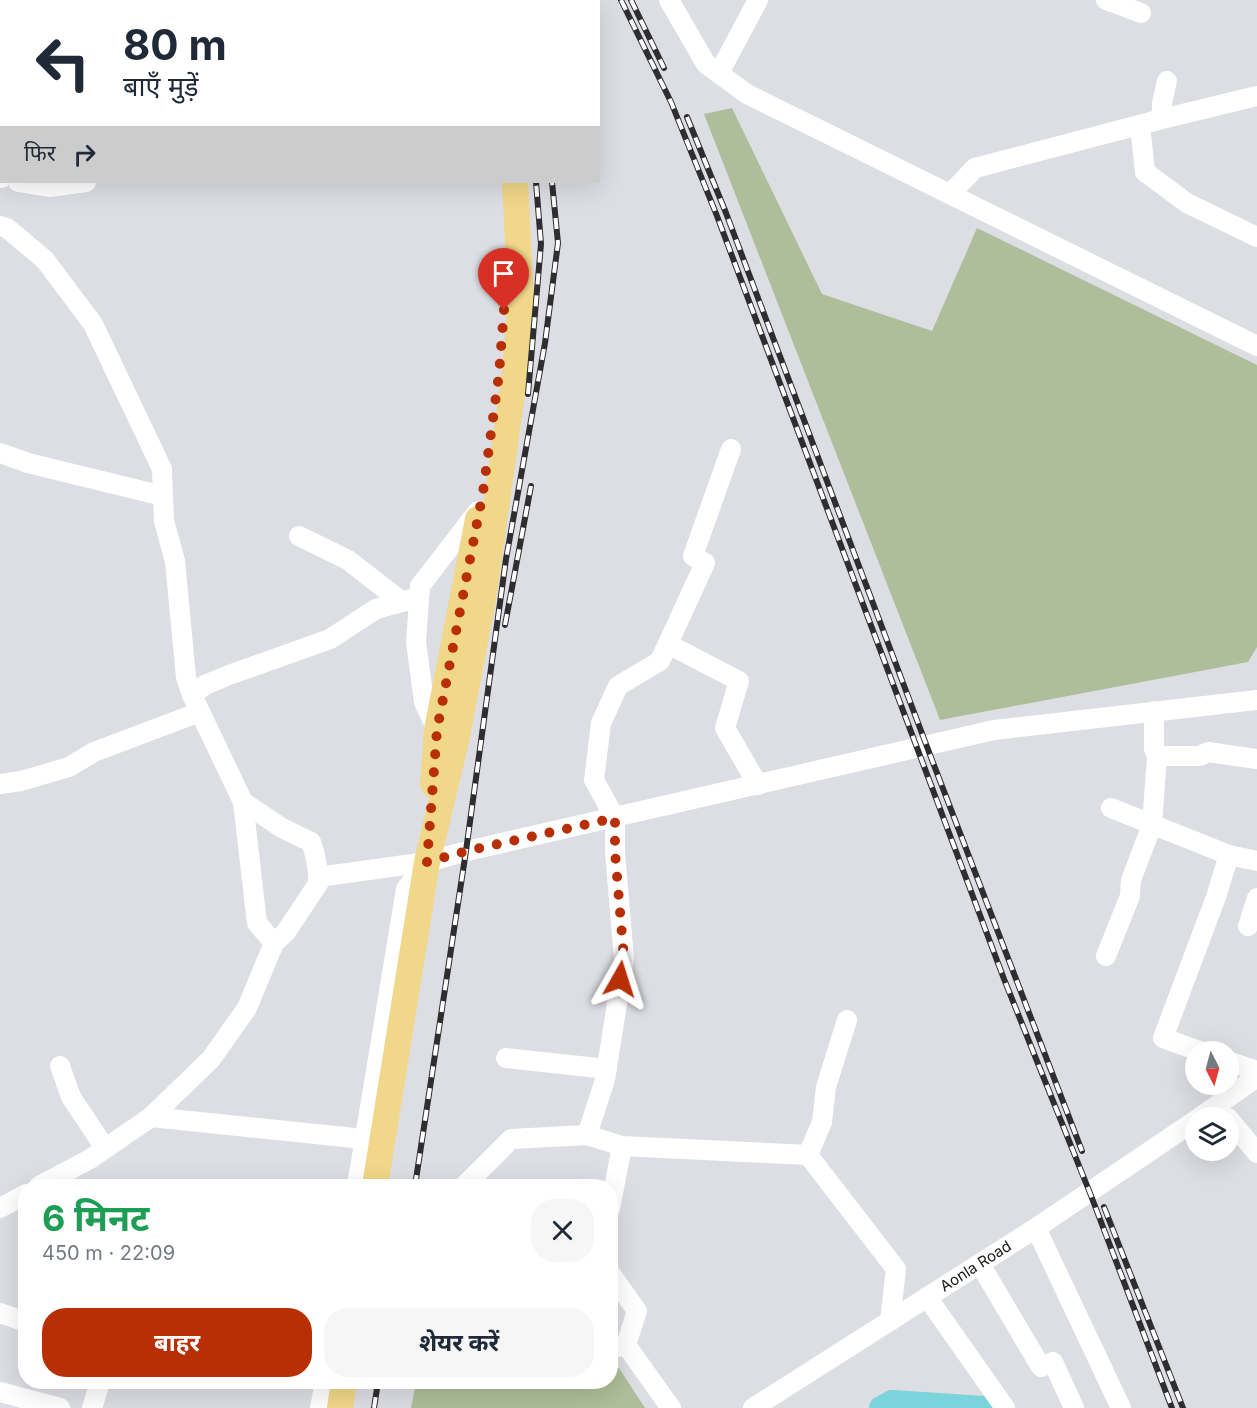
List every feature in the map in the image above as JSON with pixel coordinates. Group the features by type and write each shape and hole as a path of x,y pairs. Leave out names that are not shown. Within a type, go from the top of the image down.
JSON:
{"main road":[{"path":"427,862 437,730 480,508 499,374 506,270 500,183"},
{"path":"376,1179 427,862 456,741 483,599 514,380 520,303 515,183"},
{"path":"340,1408 343,1389"}],"street":[{"path":"669,0 706,64 747,94 1257,346"},
{"path":"718,73 758,0"},
{"path":"1106,0 1141,13"},
{"path":"1162,119 1162,103 1167,81"},
{"path":"950,194 975,168 1257,96"},
{"path":"1140,125 1145,172 1187,203 1257,237"},
{"path":"24,183 49,187 79,183"},
{"path":"0,226 7,228 45,260 93,324 162,469 164,521 175,561 186,677 243,802 257,923 274,943"},
{"path":"587,1135 607,1069 624,959 615,852 615,818 594,780 601,723 618,686 660,661 705,563 693,556 731,449"},
{"path":"0,453 28,463 163,496"},
{"path":"437,730 424,702 411,600 480,508"},
{"path":"299,536 348,560 411,600"},
{"path":"0,784 21,781 69,767 94,752 196,703 205,685 330,639 376,609 411,600"},
{"path":"668,644 739,681 725,728 758,784"},
{"path":"318,877 427,862 994,730 1257,700"},
{"path":"1106,956 1130,896 1131,880 1152,825 1157,756 1154,749 1154,711"},
{"path":"1157,756 1200,756 1208,752 1257,759"},
{"path":"51,1179 105,1148 151,1117 211,1059 247,1008 274,943 286,932 319,882 318,863 311,842 282,828 243,802"},
{"path":"1111,808 1229,855 1257,861"},
{"path":"1185,1046 1163,1038 1216,897 1229,855"},
{"path":"358,1179 406,889 427,862"},
{"path":"1248,926 1257,898"},
{"path":"808,1155 822,1122 826,1087 847,1020"},
{"path":"506,1058 607,1069"},
{"path":"1239,1065 1257,1071"},
{"path":"60,1066 71,1097 105,1148"},
{"name":"Aonla Road","path":"1230,1107 1257,1077"},
{"path":"151,1117 364,1139"},
{"name":"Aonla Road","path":"753,1408 1036,1228 1185,1127"},
{"path":"1239,1131 1257,1154"},
{"path":"471,1179 511,1139 587,1135 622,1146 808,1155 896,1269 890,1321"},
{"path":"616,1179 622,1146"},
{"path":"0,1208 18,1198"},
{"path":"1036,1228 1121,1408"},
{"path":"980,1264 1041,1367 1053,1362 1074,1408"},
{"path":"618,1284 637,1311 618,1347 671,1408"},
{"path":"927,1297 1005,1408"},
{"path":"0,1313 18,1319"},
{"path":"92,1408 98,1389"},
{"path":"320,1408 324,1389"},
{"path":"0,1392 60,1408"}],"green space":[{"path":"732,108 822,294 932,331 977,228 1257,365 1257,647 1248,662 940,720 704,114"},
{"path":"618,1368 645,1408 411,1408 415,1389 618,1389"}],"waterway":[{"path":"881,1408 892,1402 984,1408"}],"railway":[{"path":"621,0 671,102 717,216 1004,979 1090,1193 1172,1408"},
{"path":"631,0 664,68"},
{"path":"687,117 726,213 1082,1151"},
{"path":"528,394 541,244 536,183"},
{"path":"416,1179 466,851 506,559 545,343 558,243 552,183"},
{"path":"505,625 531,486"},
{"path":"1104,1207 1183,1408"},
{"path":"374,1408 377,1389"}],"route":[{"path":"504,310 499,374 483,492 437,730 427,862 615,818 615,852 624,959 620,979"}]}
